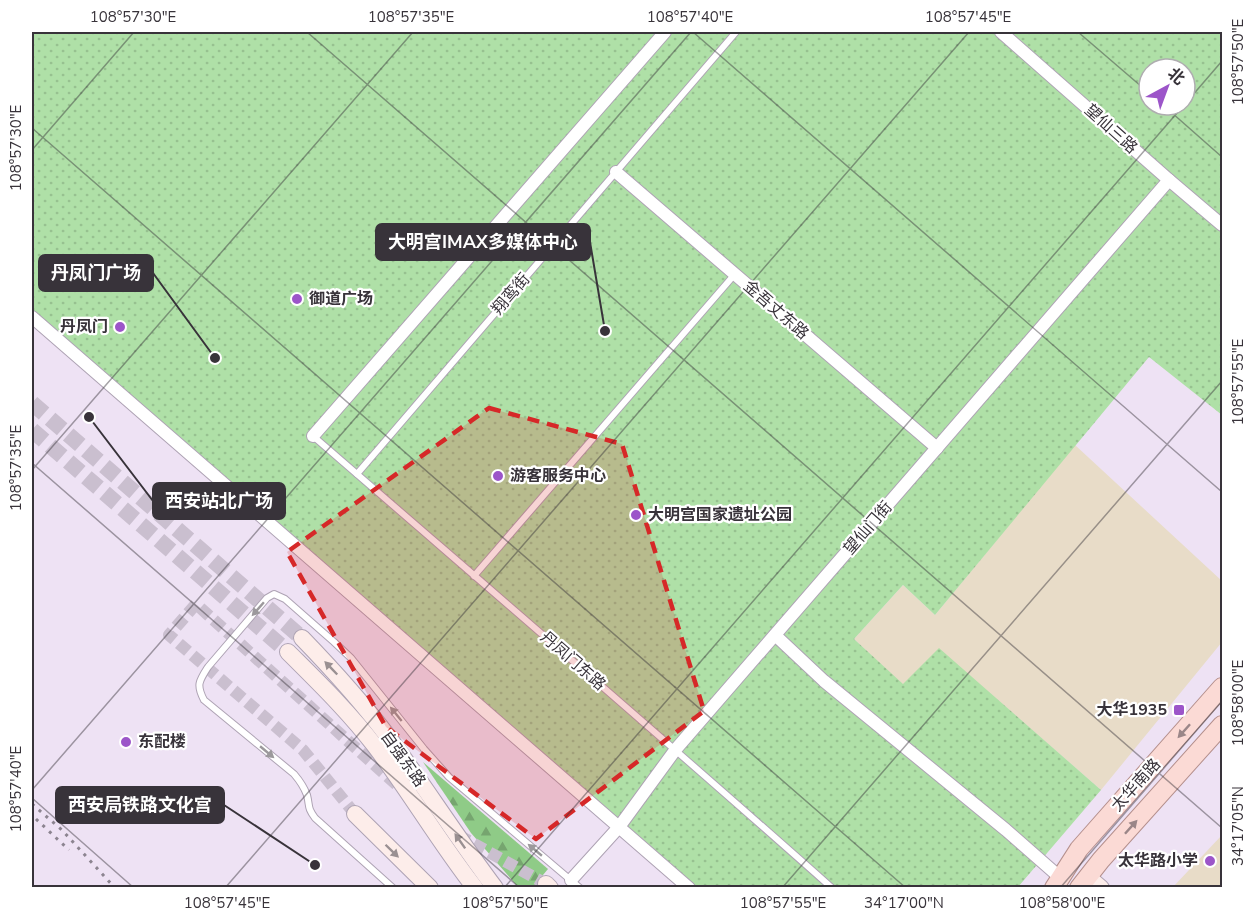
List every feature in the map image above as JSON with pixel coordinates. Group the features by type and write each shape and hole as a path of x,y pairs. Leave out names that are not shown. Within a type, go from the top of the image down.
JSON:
{"main road":[{"name":"自强东路","path":"302,638 344,682 388,737 495,888"},
{"name":"自强东路","path":"288,652 330,693 375,746 475,888"},
{"name":"太华南路","path":"1039,888 1054,880 1222,687"},
{"name":"太华南路","path":"1089,884 1101,860 1222,725"},
{"path":"355,814 430,888"}],"street":[{"path":"313,436 665,32"},
{"name":"望仙三路","path":"1001,32 1222,225"},
{"name":"金吾丈东路","path":"616,172 937,448"},
{"name":"望仙门街","path":"576,884 676,749 1170,180"},
{"path":"32,317 689,888"},
{"path":"775,635 824,681 1006,830 1054,880"}],"lane":[{"name":"翔鸾街","path":"357,474 736,32"},
{"path":"474,576 735,274"},
{"name":"丹凤门东路","path":"313,436 676,749 832,888"},
{"path":"393,888 315,818 310,811 302,784 294,774 204,700 199,690 200,679 208,667 267,598 274,594 285,599 351,658 449,777 576,884"}],"highlighted area":[{"path":"489,408 622,444 704,711 536,839 386,727 287,552"}],"shaded area":[{"path":"1075,445 1222,581 1222,642 1101,790 939,649 903,685 854,639 903,585 935,615"},
{"name":"太华路小学","path":"1222,835 1222,887 1173,887"}],"green space":[{"name":"大明宫国家遗址公园","path":"32,32 1222,32 1222,415 1149,357 935,615 903,585 854,639 903,684 939,648 1101,790 1018,887 682,887 32,321"},
{"path":"423,762 548,869 533,887 518,887 471,833"}],"tunnel":[{"path":"32,403 302,638"},
{"path":"32,430 288,652"},
{"path":"355,814 303,750 169,635 196,604 398,786"},
{"path":"458,835 546,884"}],"railway":[{"path":"32,804 62,830 115,888"},
{"path":"36,819 69,850"}],"place":[{"name":"御道广场","path":"297,299"},
{"name":"丹凤门","path":"120,327"},
{"name":"大明宫IMAX多媒体中心","path":"605,331"},
{"name":"丹凤门广场","path":"215,358"},
{"name":"西安站北广场","path":"89,417"},
{"name":"游客服务中心","path":"498,476"},
{"name":"大明宫国家遗址公园","path":"636,515"},
{"name":"大华1935","path":"1179,710"},
{"name":"东配楼","path":"126,742"},
{"name":"太华路小学","path":"1210,861"},
{"name":"西安局铁路文化宫","path":"315,865"}]}
